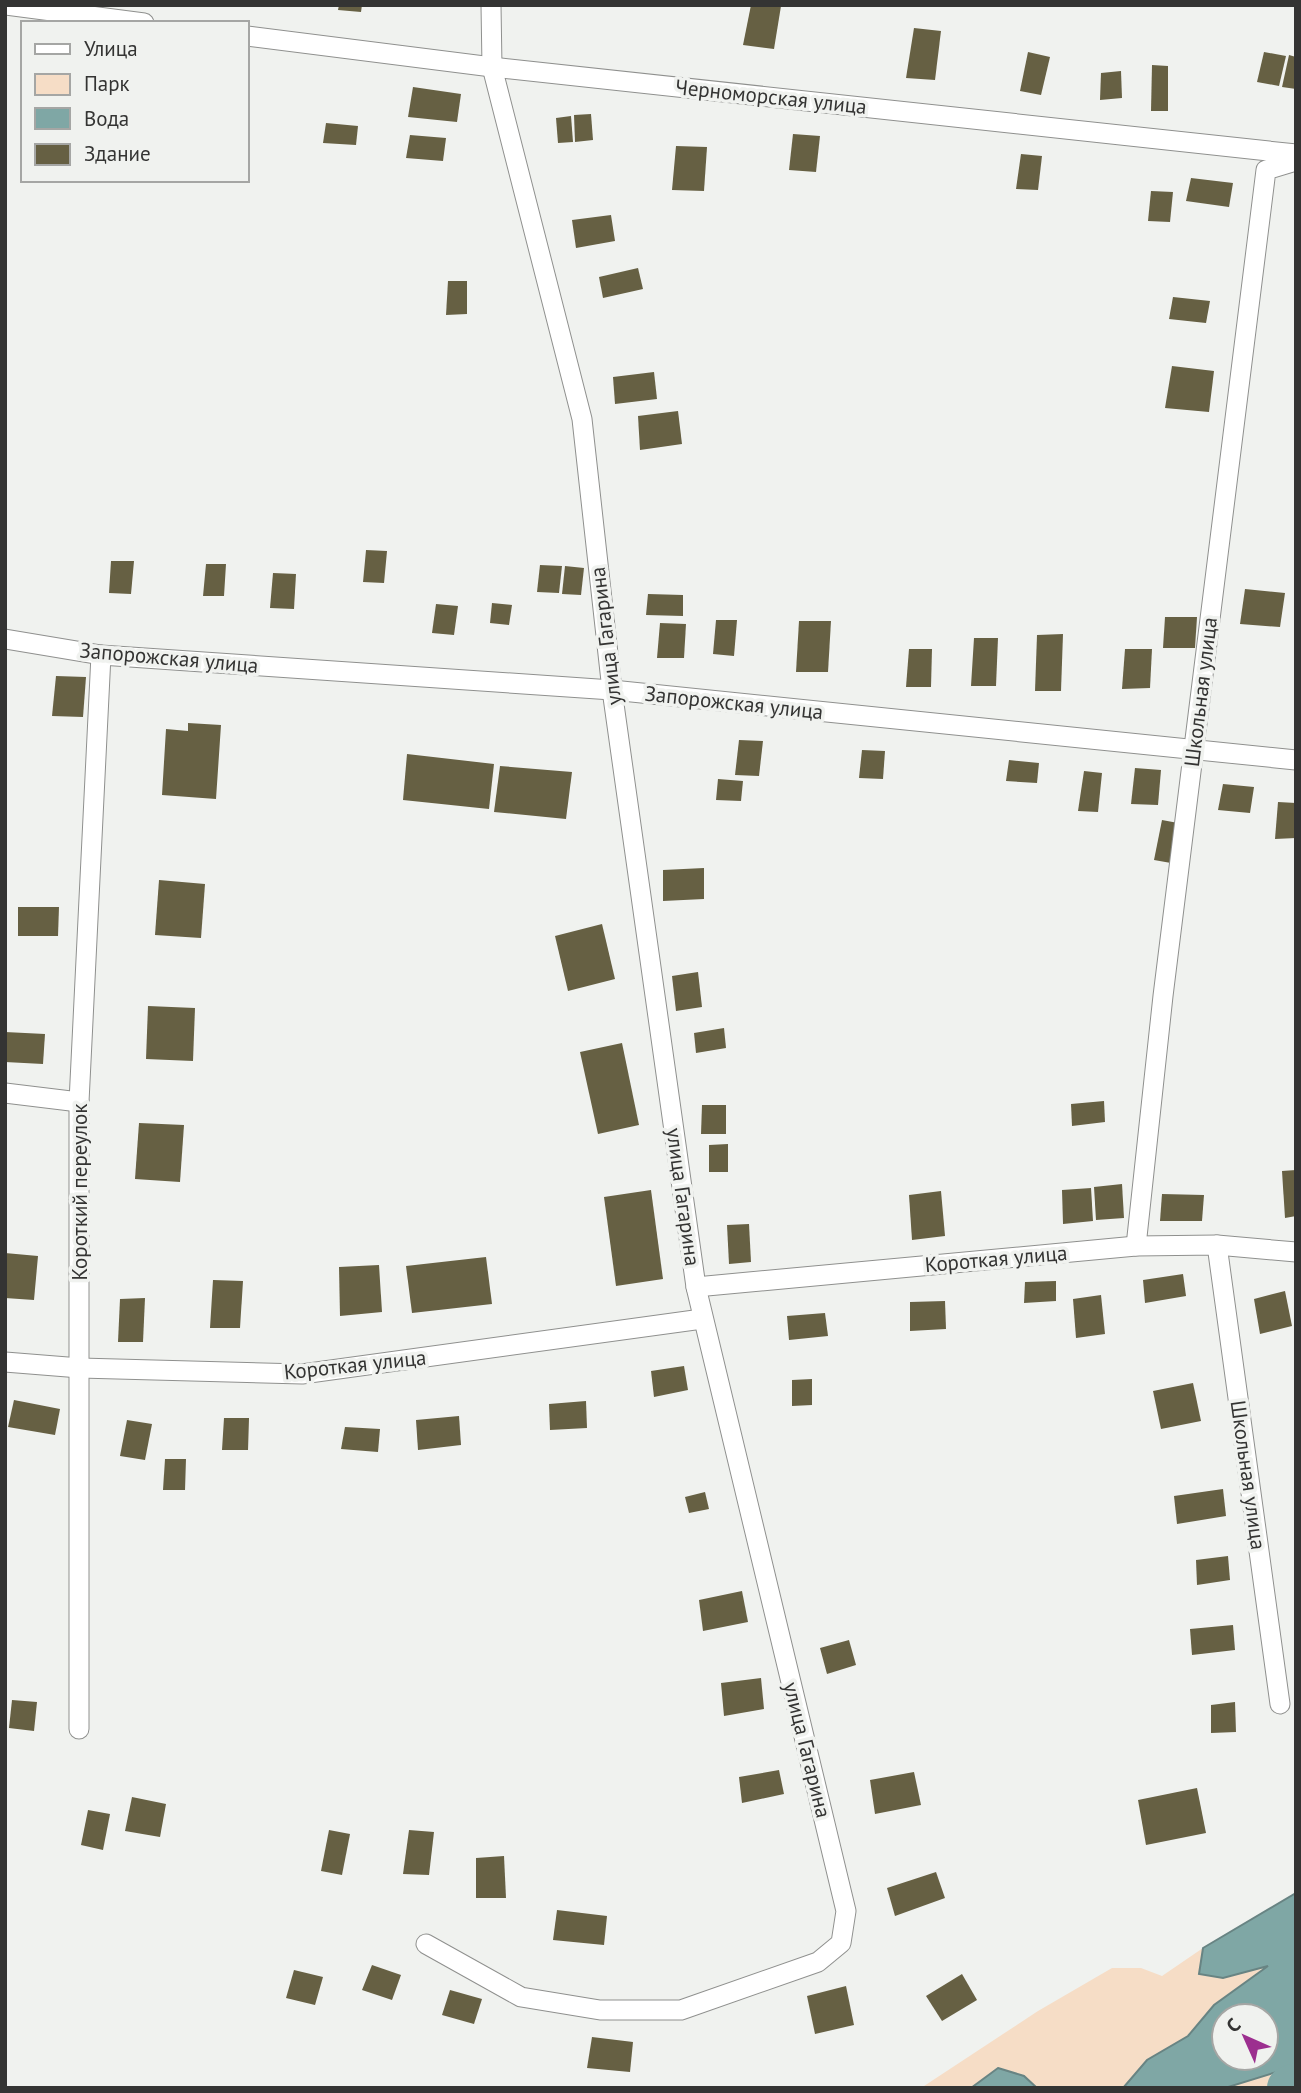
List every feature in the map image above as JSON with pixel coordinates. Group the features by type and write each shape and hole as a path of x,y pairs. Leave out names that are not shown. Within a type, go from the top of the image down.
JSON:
{"street":[{"path":"6,5 129,21"},
{"name":"улица Гагарина","path":"426,1944 522,1997 600,2010 681,2010 818,1962 841,1943 846,1911 696,1287 612,690 582,419 492,67 491,5"},
{"name":"Черноморская улица","path":"248,36 492,67 1296,154"},
{"name":"Школьная улица","path":"1136,1246 1266,170 1296,161"},
{"name":"Запорожская улица","path":"5,639 101,655 612,690 1194,752 1296,760"},
{"name":"Короткий переулок","path":"79,1729 79,1102 101,655"},
{"path":"5,1093 79,1102"},
{"name":"Школьная улица","path":"1217,1245 1280,1704"},
{"name":"Короткая улица","path":"696,1287 1136,1246 1217,1245 1296,1252"},
{"name":"Короткая улица","path":"5,1362 80,1368 302,1374 702,1319"}],"green space":[{"path":"1203,1948 1200,1974 1223,1978 1271,1965 1218,2002 1210,2002 1210,2010 1188,2036 1147,2060 1123,2088 1037,2088 1024,2076 998,2068 971,2088 921,2088 1038,2011 1112,1968 1141,1968 1162,1976"},
{"path":"1296,2066 1296,2088 1225,2088 1280,2072"}],"water":[{"path":"1296,1893 1296,2066 1280,2071 1280,2002 1218,2002 1268,1966 1223,1978 1199,1974 1203,1948"},
{"path":"1210,2010 1210,2072 1277,2072 1225,2088 1123,2088 1147,2060 1188,2036"},
{"path":"998,2068 1024,2076 1037,2088 971,2088"}],"building":[{"path":"339,5 362,5 361,12 338,10"},
{"path":"751,5 781,6 774,49 743,45"},
{"path":"914,28 941,31 935,80 906,78"},
{"path":"1028,52 1050,57 1041,95 1020,91"},
{"path":"1264,52 1286,56 1279,86 1257,82"},
{"path":"1289,55 1296,57 1296,89 1282,87"},
{"path":"1152,65 1168,66 1168,111 1151,111"},
{"path":"1121,71 1122,98 1100,100 1101,73"},
{"path":"413,87 461,94 457,122 408,117"},
{"path":"591,114 593,140 575,142 574,115"},
{"path":"571,116 573,142 558,143 556,118"},
{"path":"326,123 358,126 356,145 323,143"},
{"path":"793,134 820,136 816,172 789,170"},
{"path":"410,135 446,138 443,161 406,158"},
{"path":"676,146 707,147 704,191 672,190"},
{"path":"1021,154 1042,156 1038,190 1016,189"},
{"path":"1191,178 1233,183 1229,207 1186,201"},
{"path":"1151,191 1173,192 1170,222 1148,221"},
{"path":"611,215 615,241 576,248 572,220"},
{"path":"638,268 643,289 603,298 599,277"},
{"path":"448,281 467,281 467,314 446,315"},
{"path":"1173,297 1210,301 1206,323 1169,319"},
{"path":"1172,366 1214,371 1209,412 1165,408"},
{"path":"654,372 657,399 615,404 613,377"},
{"path":"678,411 682,444 640,450 638,416"},
{"path":"366,550 387,551 384,583 363,582"},
{"path":"111,561 134,561 131,594 109,593"},
{"path":"206,564 226,564 224,596 203,596"},
{"path":"540,565 562,566 559,593 537,592"},
{"path":"565,566 584,568 581,595 562,594"},
{"path":"273,573 296,574 294,609 270,608"},
{"path":"1245,589 1285,593 1280,627 1240,624"},
{"path":"648,594 683,595 683,616 646,615"},
{"path":"492,603 512,605 509,625 490,623"},
{"path":"436,604 458,606 454,635 432,633"},
{"path":"1165,617 1197,617 1195,648 1163,648"},
{"path":"716,620 737,620 734,656 713,654"},
{"path":"799,621 831,621 828,672 796,672"},
{"path":"660,623 686,624 684,658 657,658"},
{"path":"1063,634 1061,691 1035,691 1037,635"},
{"path":"974,638 998,638 996,686 971,686"},
{"path":"909,649 932,649 931,687 906,687"},
{"path":"1125,649 1152,649 1150,688 1122,689"},
{"path":"56,676 86,677 83,717 52,716"},
{"path":"188,723 221,725 216,799 162,795 166,729 188,731"},
{"path":"739,740 763,741 759,776 735,775"},
{"path":"862,750 885,751 883,779 859,778"},
{"path":"407,754 494,764 489,809 403,800"},
{"path":"1009,760 1039,763 1037,783 1006,781"},
{"path":"500,766 572,772 566,819 494,812"},
{"path":"1135,768 1161,770 1158,805 1131,804"},
{"path":"1084,771 1102,773 1098,812 1078,811"},
{"path":"718,779 743,781 741,801 716,800"},
{"path":"1223,784 1254,787 1250,813 1218,810"},
{"path":"1278,802 1296,803 1296,838 1275,839"},
{"path":"1162,820 1178,823 1171,863 1154,860"},
{"path":"704,868 704,899 663,901 663,870"},
{"path":"159,880 205,884 201,938 155,935"},
{"path":"18,907 59,907 58,936 18,936"},
{"path":"602,924 615,979 568,991 555,936"},
{"path":"698,972 702,1007 676,1011 672,976"},
{"path":"148,1006 195,1008 193,1061 146,1059"},
{"path":"724,1028 726,1048 696,1053 694,1033"},
{"path":"5,1032 45,1034 43,1064 5,1062"},
{"path":"622,1043 639,1125 598,1134 580,1052"},
{"path":"1104,1101 1105,1122 1072,1126 1071,1104"},
{"path":"702,1105 726,1105 726,1134 701,1134"},
{"path":"139,1123 184,1125 180,1182 135,1179"},
{"path":"728,1144 728,1172 709,1172 709,1145"},
{"path":"1296,1170 1296,1216 1285,1218 1282,1171"},
{"path":"1122,1184 1124,1218 1096,1220 1094,1187"},
{"path":"1091,1188 1093,1221 1063,1224 1062,1190"},
{"path":"651,1190 663,1279 616,1286 604,1197"},
{"path":"941,1191 945,1236 912,1240 909,1195"},
{"path":"1162,1194 1204,1195 1202,1221 1160,1221"},
{"path":"749,1224 751,1262 729,1264 727,1225"},
{"path":"5,1253 38,1256 34,1300 5,1298"},
{"path":"486,1257 492,1304 412,1313 406,1266"},
{"path":"379,1265 382,1312 340,1316 339,1267"},
{"path":"1183,1274 1186,1296 1145,1303 1143,1280"},
{"path":"213,1280 243,1281 240,1328 210,1328"},
{"path":"1056,1281 1056,1301 1024,1303 1025,1282"},
{"path":"1285,1291 1292,1326 1260,1334 1254,1299"},
{"path":"1101,1295 1105,1334 1076,1338 1073,1299"},
{"path":"145,1298 143,1342 118,1342 120,1299"},
{"path":"945,1301 946,1329 910,1331 910,1302"},
{"path":"825,1313 828,1336 789,1340 787,1316"},
{"path":"684,1366 688,1390 654,1397 651,1371"},
{"path":"812,1379 812,1405 792,1406 792,1380"},
{"path":"1193,1383 1201,1421 1161,1429 1153,1391"},
{"path":"14,1400 60,1409 55,1435 8,1427"},
{"path":"586,1401 587,1428 550,1430 549,1404"},
{"path":"459,1416 461,1445 418,1450 416,1420"},
{"path":"224,1418 249,1418 248,1450 222,1450"},
{"path":"127,1420 152,1424 145,1460 120,1456"},
{"path":"345,1427 380,1429 378,1452 341,1449"},
{"path":"165,1459 186,1459 185,1490 163,1490"},
{"path":"1223,1489 1226,1516 1177,1524 1174,1496"},
{"path":"705,1492 709,1509 689,1513 685,1497"},
{"path":"1228,1556 1230,1580 1197,1585 1196,1560"},
{"path":"742,1591 748,1622 703,1631 699,1600"},
{"path":"1233,1625 1235,1650 1192,1655 1190,1629"},
{"path":"849,1640 856,1665 827,1674 820,1648"},
{"path":"761,1678 764,1709 724,1716 721,1683"},
{"path":"12,1700 37,1702 34,1731 9,1728"},
{"path":"1235,1702 1236,1732 1211,1733 1211,1705"},
{"path":"779,1770 784,1794 742,1803 739,1777"},
{"path":"914,1772 921,1805 875,1814 870,1780"},
{"path":"1197,1788 1206,1833 1146,1845 1138,1800"},
{"path":"132,1797 166,1804 160,1837 125,1831"},
{"path":"88,1810 110,1814 103,1850 81,1845"},
{"path":"329,1830 350,1834 342,1875 321,1871"},
{"path":"409,1830 434,1832 429,1875 403,1874"},
{"path":"504,1856 506,1898 476,1898 476,1858"},
{"path":"936,1872 945,1898 895,1916 887,1888"},
{"path":"557,1910 607,1916 604,1945 553,1940"},
{"path":"372,1965 401,1975 392,2000 362,1990"},
{"path":"294,1970 323,1977 315,2005 286,1998"},
{"path":"962,1974 977,2000 942,2021 926,1996"},
{"path":"846,1986 854,2025 815,2034 807,1996"},
{"path":"450,1990 482,1999 474,2024 442,2015"},
{"path":"592,2037 633,2042 630,2072 587,2068"}],"waterway":[{"path":"1289,2088 1296,2085"}]}
